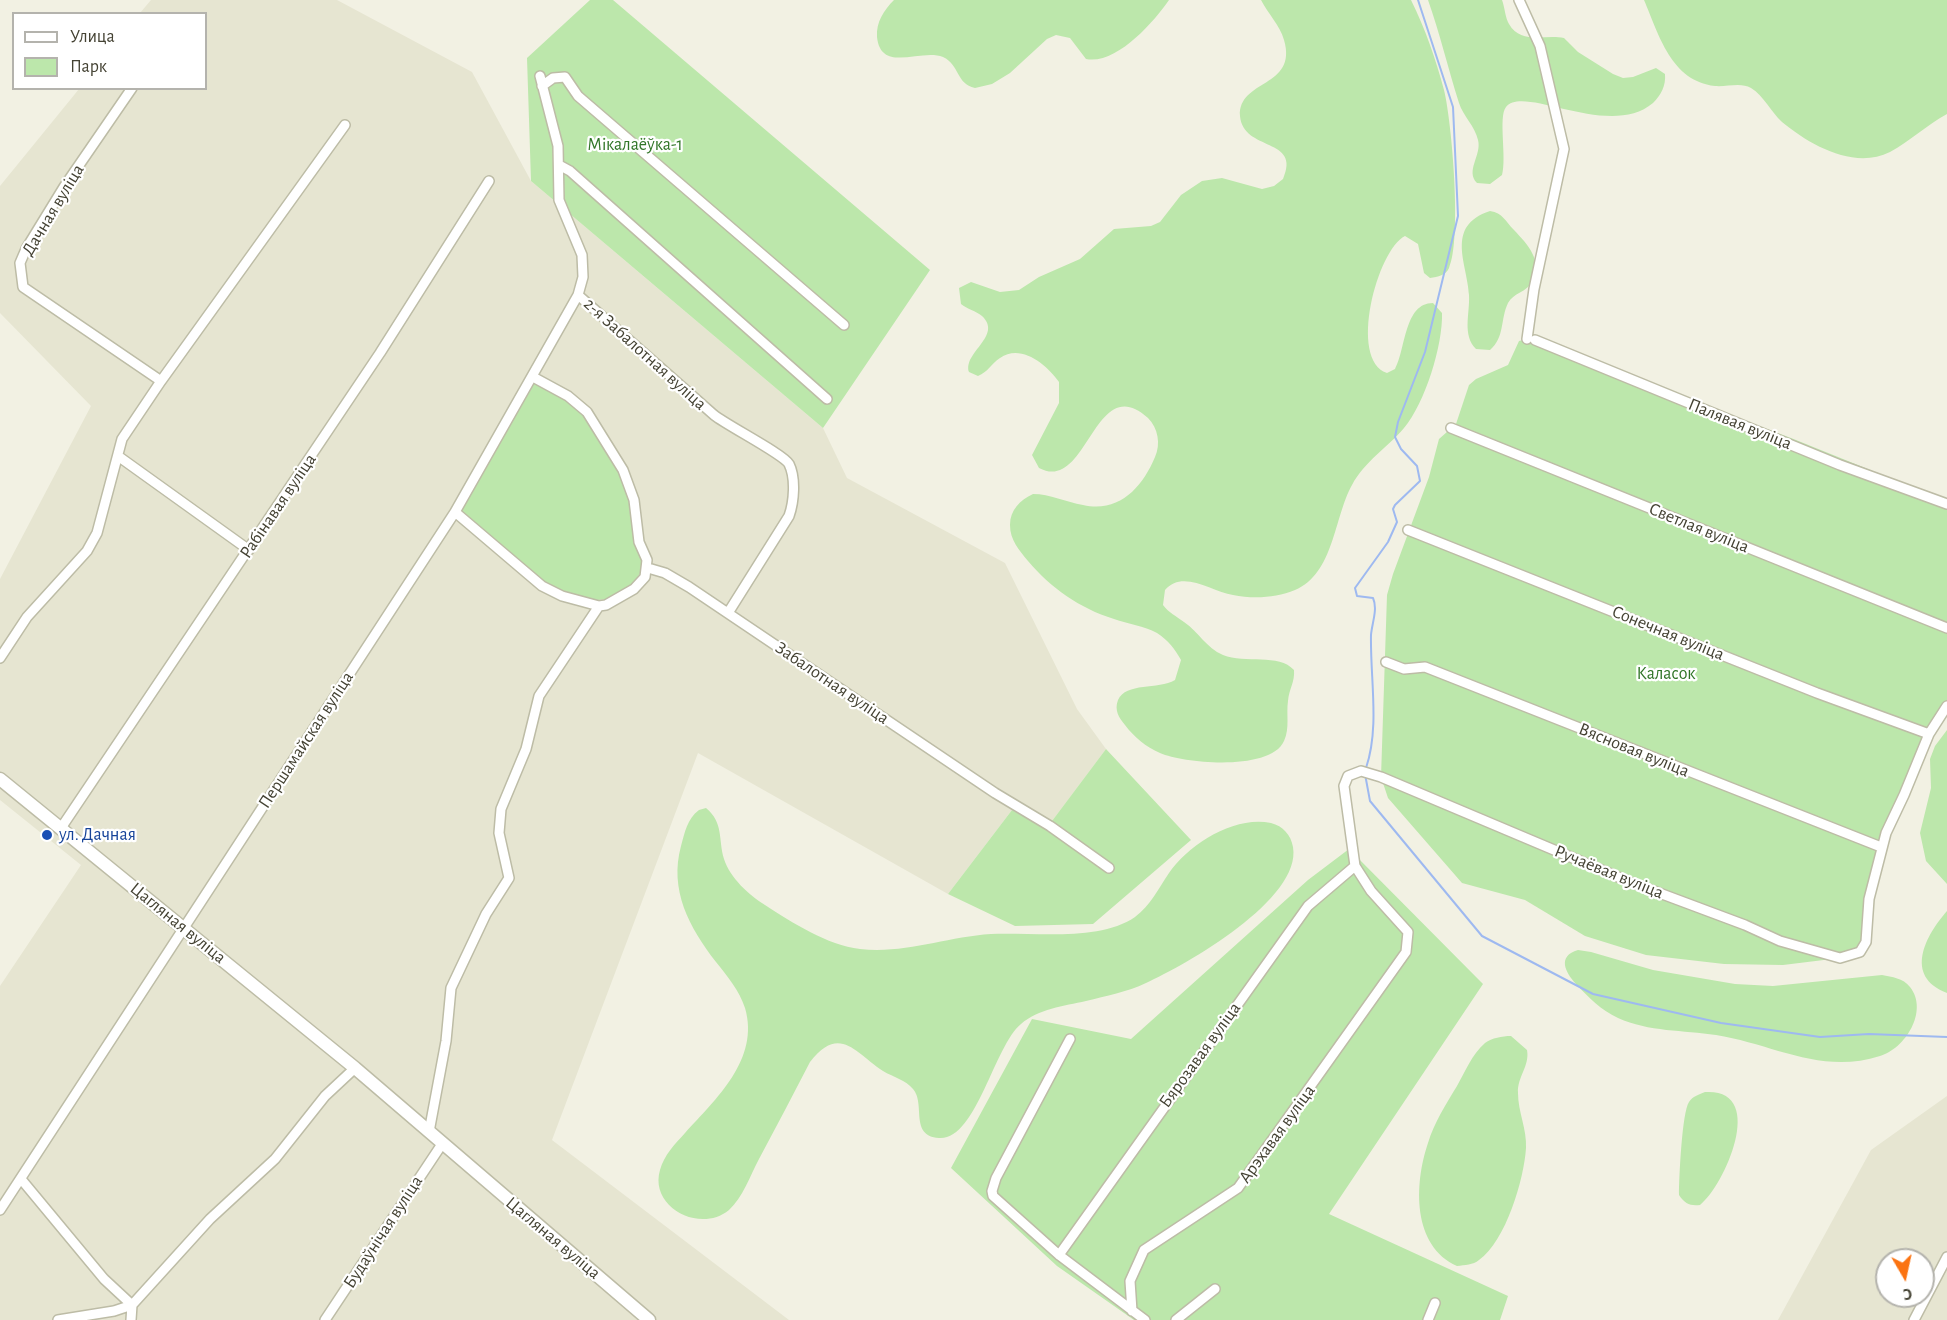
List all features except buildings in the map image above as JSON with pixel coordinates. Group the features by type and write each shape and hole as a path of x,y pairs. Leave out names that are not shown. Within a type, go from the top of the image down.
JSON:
{"street":[{"name":"Палявая вуліца","path":"1520,0 1540,46 1564,149 1534,289 1531,339 1840,465 1947,504"},
{"name":"2-я Забалотная вуліца","path":"540,76 556,136 559,200 582,255 583,277 578,295 714,415 733,429 782,457 792,474 793,506 782,530 728,613"},
{"path":"542,86 553,78 565,77 578,96 844,325"},
{"name":"Дачная вуліца","path":"131,90 44,218 26,249 20,274 23,287 160,381"},
{"path":"0,658 27,617 87,551 97,533 122,440 160,381 345,125"},
{"path":"559,165 568,169 827,399"},
{"name":"Рабінавая вуліца","path":"60,828 249,550 489,181"},
{"name":"Першамайская вуліца","path":"0,1210 186,929 455,512 578,295"},
{"path":"455,512 542,586 562,596 598,606 614,601 634,589 645,577 648,568 639,542 632,490 604,436 579,404 533,377"},
{"name":"Светлая вуліца","path":"1451,428 1947,628"},
{"path":"118,456 249,550"},
{"name":"Сонечная вуліца","path":"1408,530 1827,696 1929,734"},
{"name":"Забалотная вуліца","path":"648,568 672,576 1013,804 1050,826 1109,868"},
{"path":"429,1132 446,1041 448,999 460,966 486,914 509,878 500,833 501,809 526,749 539,696 598,606"},
{"name":"Вясновая вуліца","path":"1386,662 1400,668 1425,667 1881,847"},
{"path":"1881,847 1929,734 1947,706"},
{"name":"Ручаёвая вуліца","path":"1355,867 1344,786 1348,776 1364,772 1381,777 1630,882 1746,925 1780,941 1840,958 1860,952 1866,942 1869,899 1881,847"},
{"name":"Цагляная вуліца","path":"0,779 355,1068 649,1320"},
{"name":"Арэхавая вуліца","path":"1132,1311 1130,1281 1144,1250 1208,1206 1231,1194 1244,1181 1402,959 1408,946 1408,932 1371,891 1355,867"},
{"name":"Бярозавая вуліца","path":"1059,1255 1308,906 1355,867"},
{"path":"1070,1039 992,1191 997,1202 1059,1255 1145,1320"},
{"path":"58,1320 114,1311 132,1305 210,1219 275,1159 325,1096 355,1068"},
{"name":"Будаўнічая вуліца","path":"325,1320 442,1144"},
{"path":"21,1179 78,1244 104,1279 132,1305"},
{"path":"1914,1320 1947,1257"},
{"path":"1176,1320 1215,1289"},
{"path":"1428,1320 1435,1303"},
{"path":"131,1320 132,1305"}],"shaded area":[{"path":"151,0 337,0 472,72 531,181 823,428 847,478 1005,563 1077,709 1106,749 1046,829 1012,810 948,894 698,753 552,1140 789,1320 0,1320 0,986 81,865 0,800 0,579 91,406 0,313 0,186 78,90 207,90 207,12 141,12"},
{"path":"1947,1096 1947,1320 1778,1320 1871,1150"}],"green space":[{"name":"Мікалаёўка-1","path":"590,0 613,0 930,270 823,428 531,181 527,58"},
{"path":"894,0 1169,0 1144,30 1109,56 1086,59 1070,38 1056,35 1047,39 1010,73 992,84 975,88 964,83 948,60 943,57 924,55 894,57 886,54 880,48 877,37 878,26 881,17"},
{"path":"1261,0 1411,0 1434,56 1444,90 1453,153 1455,233 1449,268 1441,275 1430,278 1424,273 1418,244 1405,236 1395,245 1385,261 1371,305 1368,328 1369,348 1375,364 1387,373 1395,369 1407,328 1416,310 1423,305 1433,303 1442,313 1436,357 1426,389 1412,417 1357,476 1352,485 1331,544 1318,571 1308,582 1295,590 1272,596 1233,595 1189,582 1172,584 1165,590 1163,605 1165,608 1217,652 1232,658 1280,662 1294,670 1288,701 1286,736 1276,751 1246,761 1207,762 1172,757 1155,751 1132,734 1118,714 1118,700 1122,694 1135,688 1160,685 1175,680 1181,660 1171,645 1152,631 1101,614 1066,596 1028,561 1016,544 1010,530 1010,520 1014,510 1020,502 1033,494 1096,507 1118,502 1128,496 1143,479 1157,452 1158,442 1154,426 1148,418 1130,407 1115,409 1103,419 1069,464 1056,471 1039,468 1032,455 1059,403 1059,382 1041,363 1016,353 1000,358 978,376 969,372 971,358 986,337 988,330 987,323 982,316 961,304 959,288 971,282 1000,292 1019,290 1039,277 1080,259 1114,229 1151,226 1160,222 1181,195 1202,181 1222,178 1262,189 1274,186 1283,179 1287,166 1285,156 1279,150 1251,135 1243,127 1240,116 1242,104 1248,95 1276,75 1283,67 1286,56 1282,35"},
{"path":"1428,0 1502,0 1509,24 1520,34 1527,37 1564,38 1578,52 1623,78 1633,77 1656,68 1665,74 1664,86 1653,103 1635,113 1614,116 1530,102 1516,102 1506,107 1503,119 1502,175 1490,184 1477,183 1473,168 1479,146 1478,140 1459,103"},
{"path":"1644,0 1947,0 1947,114 1897,148 1876,157 1862,158 1833,152 1793,131 1751,88 1738,85 1715,86 1687,75 1677,66 1661,41"},
{"path":"1490,211 1501,216 1524,241 1532,253 1536,267 1530,285 1508,303 1498,340 1490,350 1476,349 1469,337 1469,295 1462,247 1467,226"},
{"name":"Каласок","path":"1527,339 1791,438 1947,501 1947,706 1886,833 1864,948 1840,958 1783,965 1724,964 1646,955 1585,936 1525,900 1462,883 1388,798 1381,777 1387,595 1393,574 1429,477 1439,439 1456,424 1469,385 1476,379 1508,365 1519,341"},
{"path":"535,382 573,406 593,426 616,463 632,505 642,570 622,592 600,600 575,596 550,584 501,548 461,512"},
{"path":"1947,730 1947,884 1926,861 1920,833 1931,788 1930,759 1935,746"},
{"path":"1106,749 1191,840 1093,924 1015,926 948,894 1012,810 1046,829"},
{"path":"706,808 716,819 727,866 735,879 747,891 765,905 811,932 835,943 860,949 893,949 991,934 1066,934 1103,930 1120,925 1141,912 1178,862 1214,834 1243,823 1271,823 1286,832 1293,847 1291,867 1279,888 1238,928 1212,946 1139,986 1052,1009 1035,1015 1021,1024 1011,1035 974,1109 964,1125 952,1135 939,1138 924,1132 921,1126 917,1095 910,1086 883,1071 856,1050 839,1043 830,1045 810,1062 738,1199 729,1210 717,1217 704,1219 692,1218 669,1205 662,1195 659,1183 660,1170 667,1155 722,1092 741,1061 746,1044 748,1027 743,1001 697,935 680,893 678,862 685,831 695,814"},
{"path":"1349,849 1483,984 1329,1214 1508,1296 1500,1320 1134,1320 1057,1266 951,1168 1032,1019 1131,1039 1308,880"},
{"path":"1947,911 1947,993 1934,986 1925,976 1922,966 1926,943"},
{"path":"1578,950 1653,970 1735,984 1773,986 1890,976 1910,987 1917,1007 1915,1018 1912,1028 1898,1046 1889,1052 1858,1061 1838,1062 1797,1056 1716,1035 1642,1026 1618,1018 1606,1011 1572,979 1566,970 1565,960 1567,956"},
{"path":"1511,1036 1527,1050 1527,1061 1518,1087 1518,1100 1526,1141 1522,1176 1505,1224 1489,1251 1477,1262 1457,1266 1442,1257 1424,1229 1419,1195 1423,1159 1437,1121 1476,1052 1491,1040"},
{"path":"1705,1092 1724,1095 1734,1105 1738,1121 1736,1140 1720,1178 1710,1194 1700,1205 1693,1205 1688,1204 1679,1195 1683,1132 1689,1102"}],"waterway":[{"path":"1366,768 1373,736 1371,635 1375,607 1373,598 1357,596 1355,588 1388,542 1397,522 1393,509 1395,505 1420,481 1417,466 1401,449 1395,437 1398,422 1425,352 1458,216 1453,107 1418,0"},
{"path":"1365,774 1370,801 1482,936 1593,994 1721,1023 1820,1037 1869,1034 1947,1037"}],"place":[{"name":"ул. Дачная","path":"47,835"}]}
